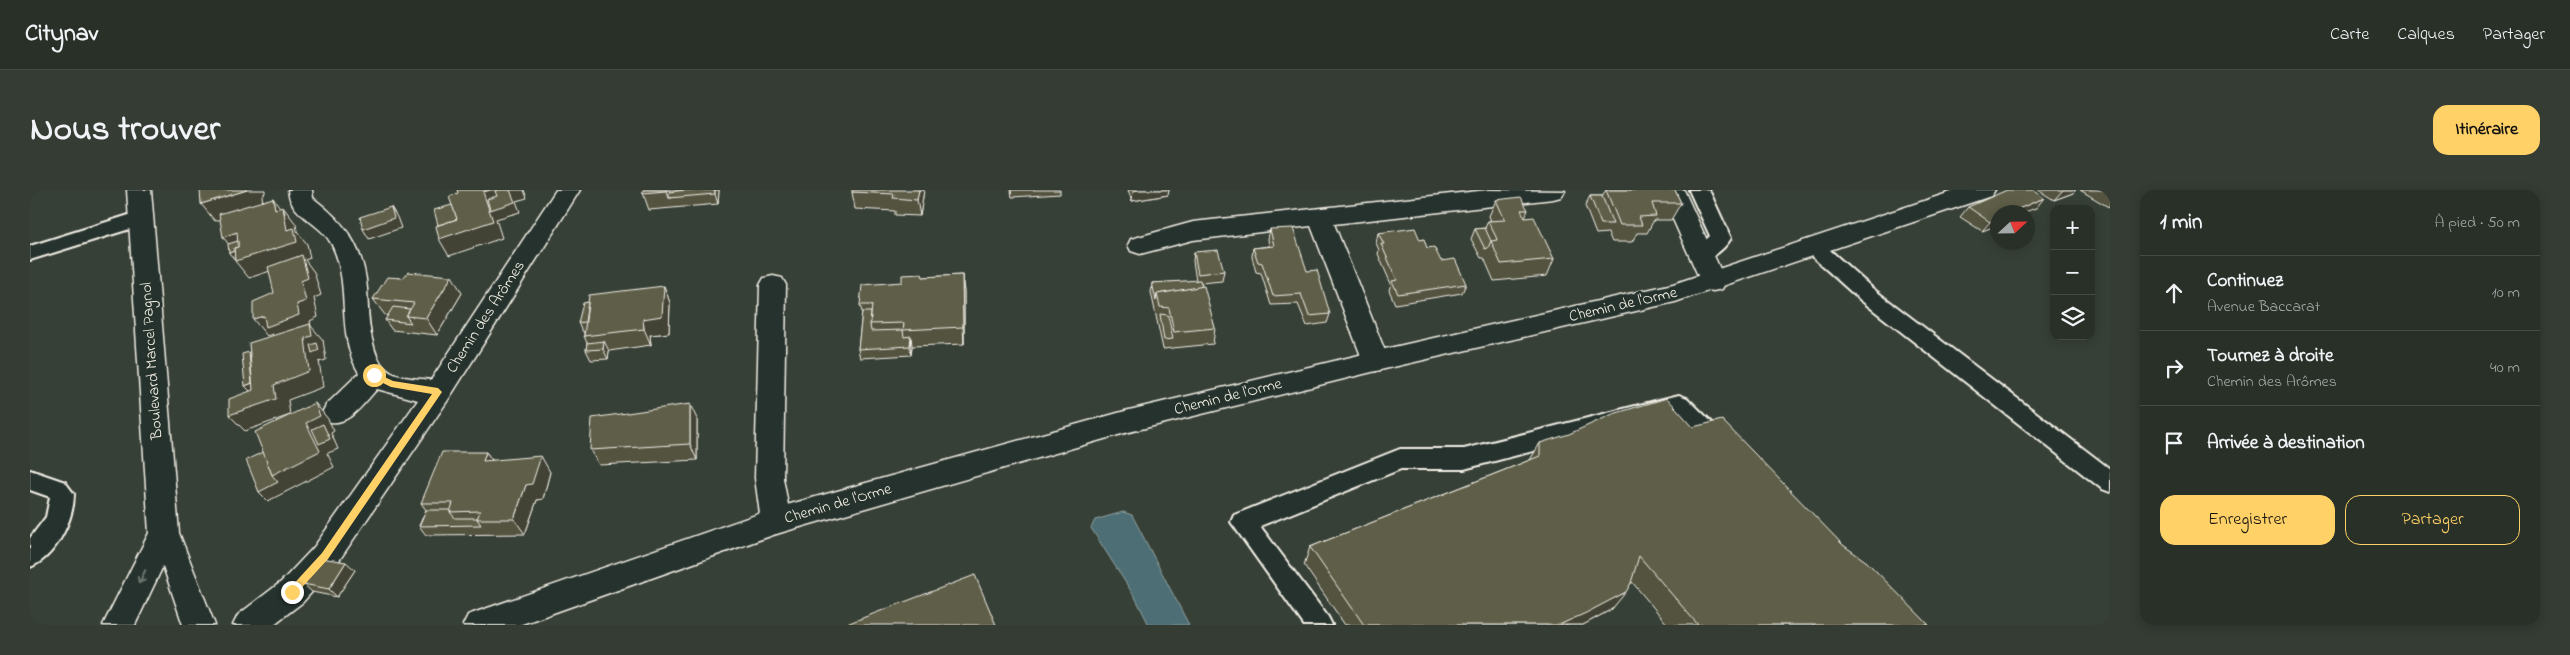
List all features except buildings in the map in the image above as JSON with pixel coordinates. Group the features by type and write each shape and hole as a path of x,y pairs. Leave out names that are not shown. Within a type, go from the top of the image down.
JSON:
{"street":[{"name":"Boulevard Marcel Pagnol","path":"139,190 164,533 181,573 199,625"},
{"path":"300,190 301,201 330,224 344,244 351,264 355,323 362,354 374,375 391,384 438,392"},
{"name":"Chemin des Arômes","path":"249,625 292,592 325,556 438,392 568,190"},
{"path":"1672,190 1713,282"},
{"name":"Chemin de l'Orme","path":"479,625 776,521 1125,422 1376,361 1675,293 1713,282 1983,190"},
{"path":"1140,245 1193,231 1552,191"},
{"path":"1320,218 1376,361"},
{"path":"773,285 769,478 776,521"},
{"path":"336,412 374,375"},
{"path":"119,625 164,533"}],"lane":[{"path":"1699,190 1721,238 1700,255"},
{"path":"30,253 142,218"},
{"path":"1814,247 1865,293 2110,482"},
{"path":"1319,625 1243,522 1400,459 1464,459 1618,418 1679,404 1736,460"},
{"path":"30,480 57,489 62,494 63,505 56,525 30,556"}],"water":[{"path":"1123,512 1132,515 1189,625 1149,625 1136,599 1091,528 1095,520"}],"route":[{"path":"292,592 325,556 438,392 391,384 374,375"}]}
